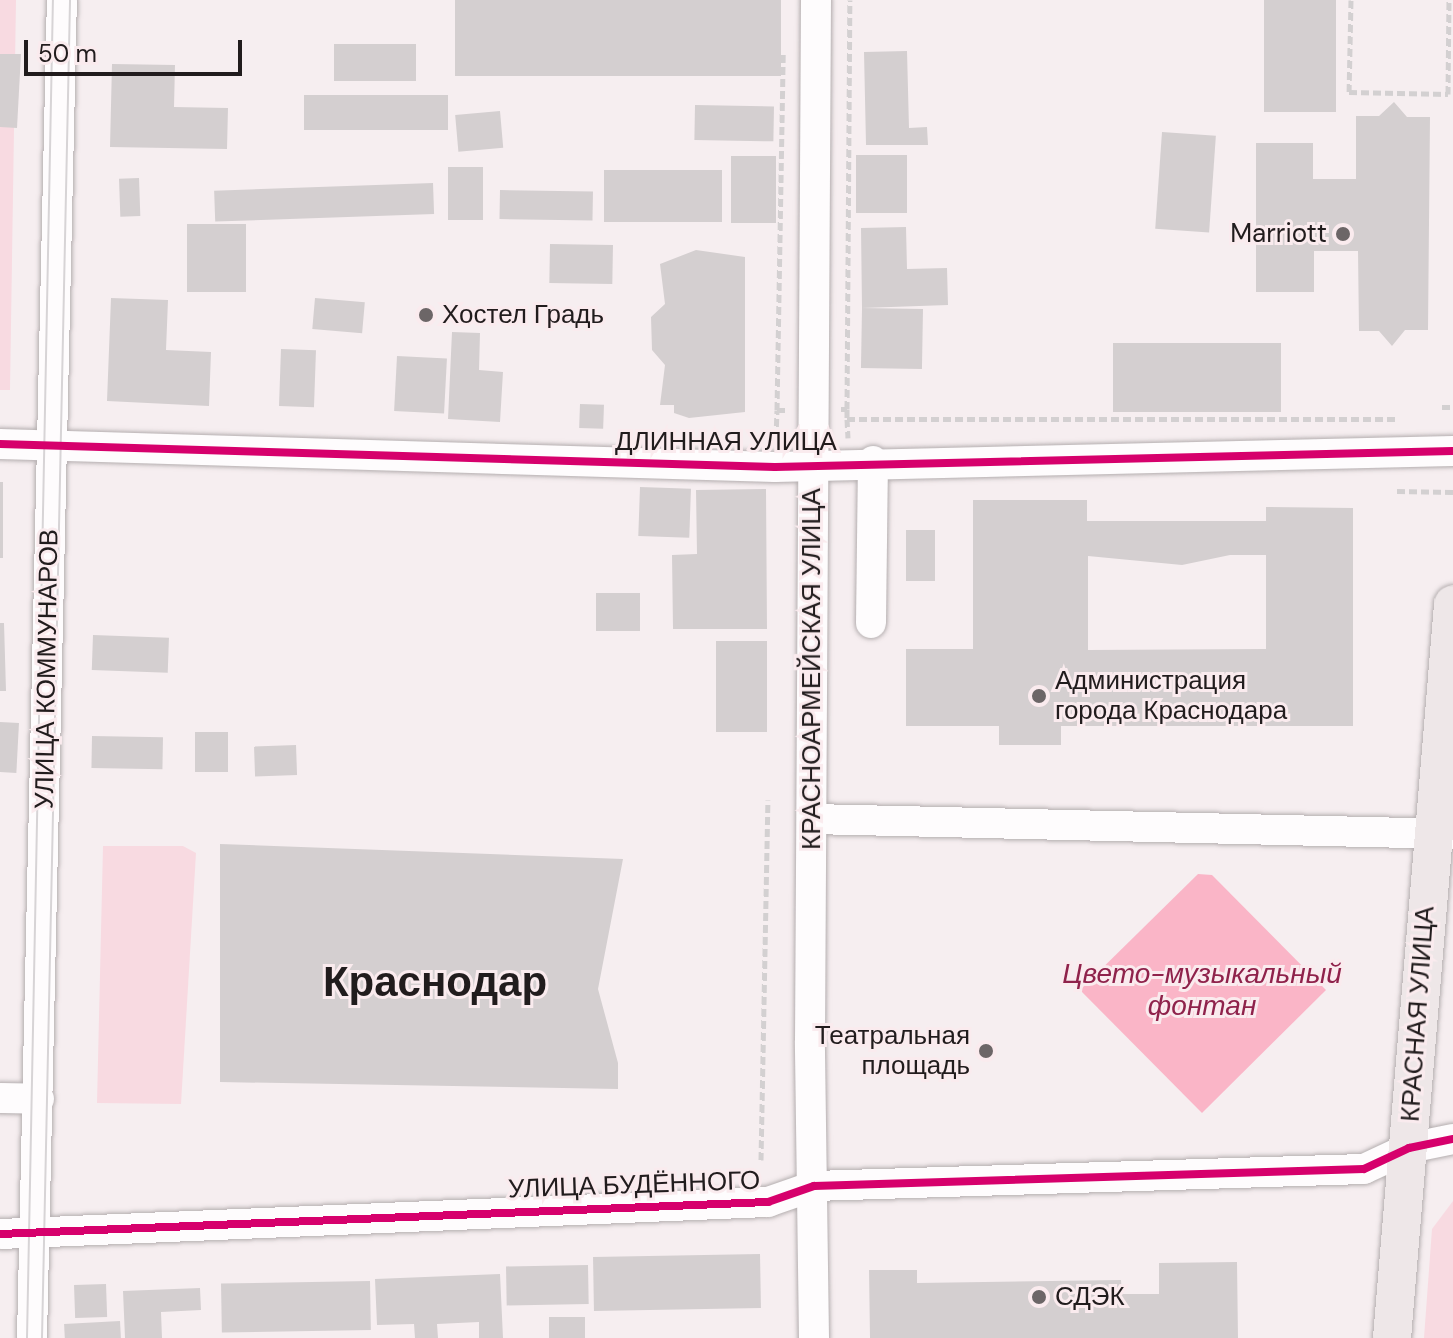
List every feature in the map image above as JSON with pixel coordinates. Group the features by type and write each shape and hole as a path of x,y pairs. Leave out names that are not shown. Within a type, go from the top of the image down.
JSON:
{"main road":[{"name":"КРАСНАЯ УЛИЦА","path":"1392,1338 1442,834 1453,605"}],"street":[{"name":"УЛИЦА КОММУНАРОВ","path":"32,1338 37,1233 62,0"},
{"name":"КРАСНОАРМЕЙСКАЯ УЛИЦА","path":"814,1338 812,819 816,0"},
{"name":"ДЛИННАЯ УЛИЦА","path":"0,444 775,467 873,461 1453,451"},
{"path":"871,623 873,461"},
{"path":"812,819 1442,834"},
{"path":"0,1098 39,1099"},
{"name":"УЛИЦА БУДЁННОГО","path":"0,1234 768,1202 814,1186 1364,1169 1409,1148 1453,1139"}],"path":[{"path":"850,0 847,419 1398,419"},
{"path":"1351,0 1349,92 1448,94 1449,0"},
{"path":"775,467 783,47"},
{"path":"1442,407 1453,407"},
{"path":"777,410 847,409"},
{"path":"1397,491 1453,492"},
{"path":"761,1160 768,800"}],"shaded area":[{"path":"0,0 16,0 10,390 0,390"},
{"path":"103,846 183,846 196,853 181,1104 97,1103"},
{"path":"1453,1201 1453,1338 1424,1338 1432,1229"}],"water":[{"name":"Цвето-музыкальный фонтан","path":"1198,874 1212,875 1326,990 1202,1113 1080,990"}],"building":[{"path":"455,0 781,0 781,76 455,76"},
{"path":"1264,0 1336,0 1336,112 1264,112"},
{"path":"334,44 416,44 416,81 334,81"},
{"path":"907,51 909,128 927,127 928,145 866,145 864,52"},
{"path":"0,54 21,54 17,128 0,127"},
{"path":"112,64 175,65 174,107 228,108 227,149 110,147"},
{"path":"304,95 448,95 448,130 304,130"},
{"name":"Marriott","path":"1394,102 1407,117 1430,117 1428,330 1405,330 1392,346 1379,331 1359,331 1358,251 1314,251 1314,292 1256,292 1256,143 1313,143 1313,179 1356,179 1356,116 1379,116"},
{"path":"695,105 774,106 773,141 694,140"},
{"path":"500,111 503,148 458,152 455,115"},
{"path":"1162,132 1216,136 1209,233 1155,229"},
{"path":"856,155 907,155 907,213 856,213"},
{"path":"731,156 776,156 776,223 731,223"},
{"path":"448,167 483,167 483,220 448,220"},
{"path":"604,170 722,170 722,222 604,222"},
{"path":"139,178 140,216 120,217 119,179"},
{"path":"433,183 434,214 215,222 214,191"},
{"path":"500,190 593,192 592,221 499,219"},
{"path":"187,224 246,224 246,292 187,292"},
{"path":"906,227 907,269 947,268 948,305 862,308 861,228"},
{"path":"550,244 613,245 612,284 549,283"},
{"path":"696,250 745,257 745,412 689,418 674,413 674,405 660,405 665,365 652,350 651,317 665,304 660,264"},
{"path":"111,298 168,300 166,350 211,352 209,406 107,401"},
{"path":"315,298 365,302 362,333 312,329"},
{"path":"862,308 923,309 922,369 861,368"},
{"path":"452,332 480,333 479,370 503,372 500,422 448,419"},
{"path":"1113,343 1281,343 1281,412 1113,412"},
{"path":"281,349 316,350 314,407 279,406"},
{"path":"397,356 447,359 444,414 394,411"},
{"path":"580,404 604,405 603,429 579,428"},
{"path":"0,482 3,482 3,558 0,558"},
{"path":"640,487 691,489 689,538 638,536"},
{"path":"766,489 767,629 673,629 672,555 697,554 696,490"},
{"path":"973,500 1087,500 1087,521 1266,521 1266,507 1353,508 1353,726 1061,726 1061,745 999,745 999,726 906,726 906,649 973,649","holes":["1230,555 1266,555 1266,649 1088,650 1088,556 1182,565"]},
{"path":"906,530 935,530 935,581 906,581"},
{"path":"596,593 640,593 640,631 596,631"},
{"path":"0,623 4,623 6,691 0,691"},
{"path":"93,635 169,638 168,673 92,670"},
{"path":"716,641 767,641 767,732 716,732"},
{"path":"0,722 19,723 16,773 0,772"},
{"path":"195,732 228,732 228,772 195,772"},
{"path":"92,736 163,737 162,769 91,768"},
{"path":"296,745 297,775 255,776 254,746"},
{"path":"220,844 623,859 598,989 618,1063 618,1089 220,1082"},
{"path":"760,1254 761,1308 594,1311 593,1257"},
{"path":"1237,1262 1238,1338 870,1338 869,1270 917,1270 917,1283 1121,1280 1122,1294 1159,1294 1159,1263"},
{"path":"588,1265 589,1304 507,1305 506,1266"},
{"path":"500,1274 503,1338 479,1338 479,1322 437,1324 438,1338 415,1338 414,1324 377,1325 375,1279"},
{"path":"370,1281 371,1330 222,1333 221,1284"},
{"path":"106,1284 107,1317 75,1318 74,1285"},
{"path":"200,1288 201,1310 161,1312 162,1338 125,1338 123,1291"},
{"path":"549,1317 585,1317 585,1338 549,1338"},
{"path":"120,1321 121,1338 65,1338 64,1324"}],"tram line":[{"path":"27,1338 53,0"},
{"path":"42,1338 70,0"}],"cycle path":[{"path":"0,444 775,467 1453,451"},
{"path":"0,1234 768,1202 814,1186 1364,1169 1409,1148 1453,1139"}],"place":[{"name":"Marriott","path":"1343,234"},
{"name":"Хостел Градь","path":"426,315"},
{"name":"Администрация города Краснодара","path":"1039,696"},
{"name":"Театральная площадь","path":"986,1051"},
{"name":"СДЭК","path":"1039,1297"}],"district":[{"name":"Краснодар","path":"435,982"}]}
